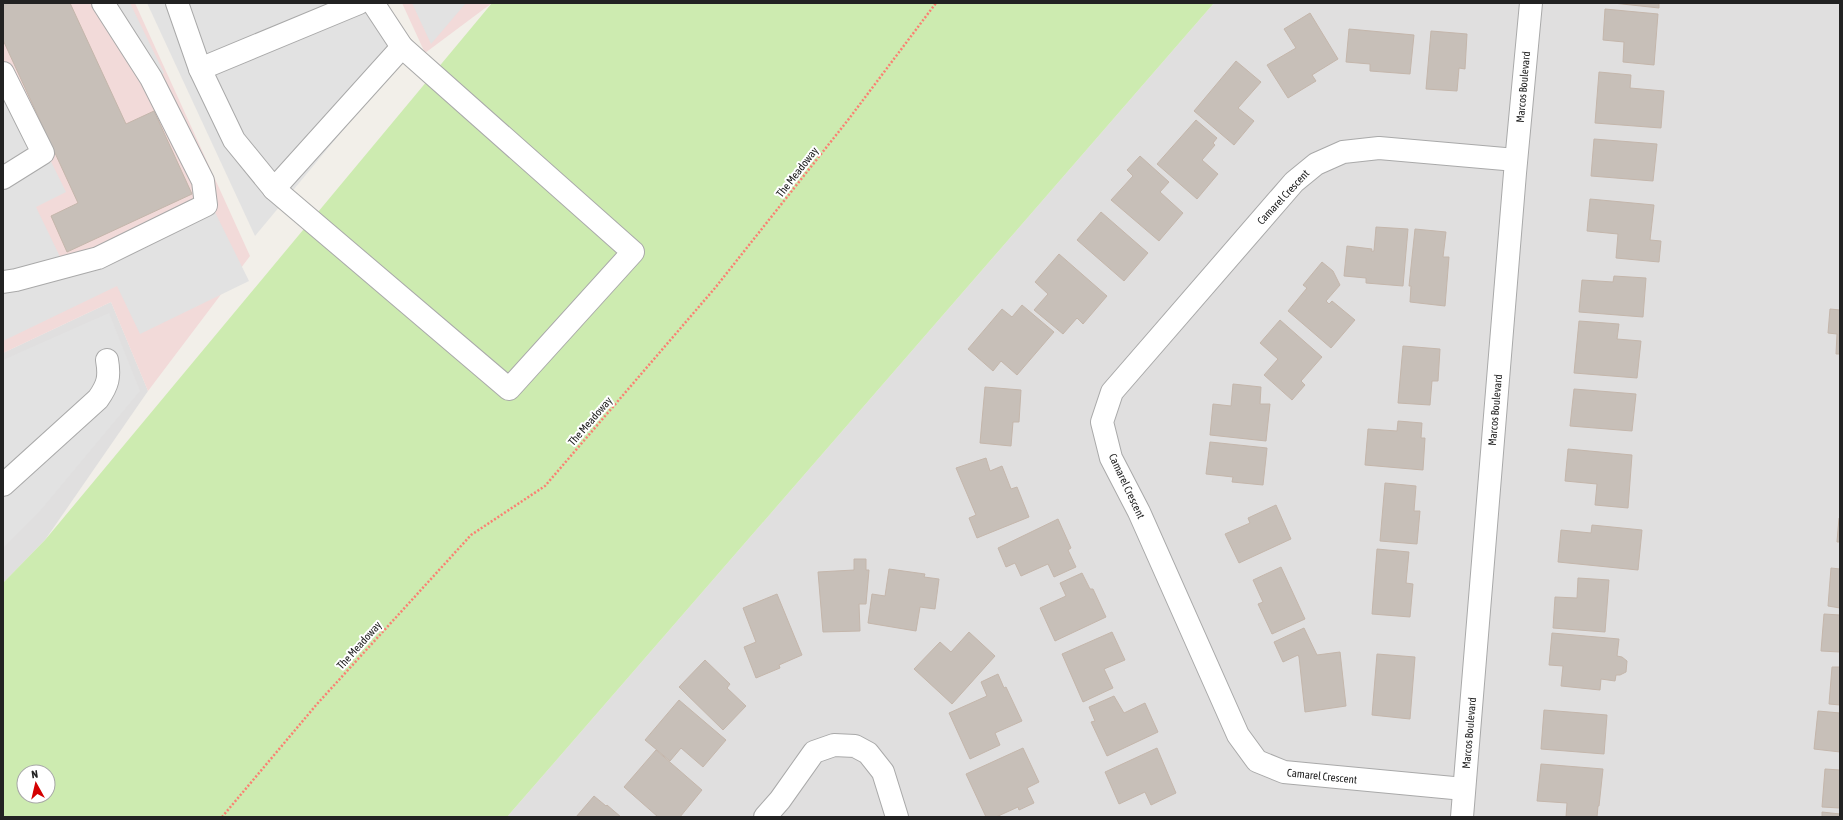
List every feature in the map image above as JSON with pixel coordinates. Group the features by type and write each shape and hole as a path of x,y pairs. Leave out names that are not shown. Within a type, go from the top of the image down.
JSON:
{"street":[{"path":"3,282 16,280 98,258 206,205 203,181 151,78 103,3"},
{"path":"177,3 200,69 234,140 274,189 509,389 633,252 402,47 373,3"},
{"path":"200,69 358,3"},
{"name":"Marcos Boulevard","path":"1462,817 1516,160 1531,3"},
{"path":"274,189 402,47"},
{"path":"3,73 43,153 3,178"},
{"name":"Camarel Crescent","path":"1464,789 1284,772 1257,761 1238,735 1139,512 1111,458 1102,422 1112,392 1294,182 1316,164 1343,152 1379,148 1516,160"},
{"path":"3,485 98,399 106,388 110,374 107,360"},
{"path":"765,817 780,800 814,752 834,745 855,746 868,753 883,772 897,817"}],"path":[{"name":"The Meadoway","path":"222,817 322,698 471,535 545,486 715,288 848,120 936,3"}],"shaded area":[{"path":"3,3 135,3 250,256 148,391 111,302 3,353"},
{"path":"105,3 130,3 164,73 144,84"},
{"path":"147,3 387,3 408,52 255,236"},
{"path":"402,3 492,3 425,53"},
{"path":"412,3 466,3 431,44"},
{"path":"1214,3 1840,3 1840,817 507,817"},
{"path":"3,64 66,192 36,207 63,263 206,194 249,281 140,334 117,286 3,341"},
{"path":"111,302 148,391 45,540 3,583 3,353"},
{"path":"109,313 140,391 40,511 3,548 3,360"}],"green space":[{"path":"492,3 1214,3 507,817 3,817 3,583 45,540"}],"building":[{"path":"3,3 70,3 126,124 154,111 192,194 67,252 51,216 78,203 3,40"},
{"path":"1613,3 1659,3 1659,8"},
{"path":"1605,9 1658,14 1654,65 1623,62 1624,42 1603,40"},
{"path":"1310,13 1338,59 1312,75 1316,81 1288,98 1267,65 1296,48 1284,29"},
{"path":"1349,29 1414,35 1410,74 1370,71 1370,64 1346,62"},
{"path":"1431,31 1467,34 1465,69 1459,68 1457,91 1426,89"},
{"path":"1236,61 1261,82 1238,108 1254,121 1234,145 1194,111"},
{"path":"1599,72 1631,75 1630,88 1664,91 1661,128 1595,123"},
{"path":"1196,120 1217,138 1213,143 1215,145 1202,160 1218,174 1197,199 1157,164"},
{"path":"1594,139 1657,144 1653,181 1591,176"},
{"path":"1140,156 1169,182 1160,192 1183,213 1159,241 1111,200 1133,176 1127,170"},
{"path":"1590,199 1654,205 1650,240 1661,241 1659,262 1616,258 1618,234 1587,231"},
{"path":"1101,212 1148,253 1124,281 1077,240"},
{"path":"1376,227 1408,229 1403,286 1366,283 1366,278 1344,276 1347,246 1372,249 1371,251 1374,251"},
{"path":"1415,229 1446,232 1443,257 1449,257 1445,306 1410,302 1411,286 1409,286"},
{"path":"1059,254 1107,296 1083,324 1077,318 1063,334 1034,310 1048,294 1035,282"},
{"path":"1322,262 1333,271 1340,285 1326,301 1329,304 1332,301 1355,320 1331,348 1288,311 1307,288 1303,285"},
{"path":"1614,276 1646,278 1643,317 1579,312 1582,280 1613,282"},
{"path":"1022,305 1054,332 1017,375 1001,361 993,371 968,349 1002,309 1012,317"},
{"path":"1830,309 1840,310 1840,354 1836,354 1837,334 1828,333"},
{"path":"1280,320 1322,357 1301,381 1305,385 1292,400 1264,375 1278,359 1260,343"},
{"path":"1579,321 1619,324 1617,339 1641,341 1637,378 1574,373"},
{"path":"1403,346 1440,349 1438,381 1432,381 1430,405 1398,403"},
{"path":"1233,384 1261,387 1260,404 1270,404 1266,441 1210,435 1213,404 1231,406"},
{"path":"985,387 1021,390 1019,422 1013,422 1011,446 980,443"},
{"path":"1574,389 1636,394 1632,431 1570,426"},
{"path":"1398,421 1422,423 1421,438 1425,438 1423,470 1365,465 1368,429 1397,431"},
{"path":"1210,442 1267,448 1263,485 1232,482 1233,477 1206,474"},
{"path":"1568,449 1632,455 1628,508 1595,505 1597,484 1565,481"},
{"path":"986,458 990,471 1002,466 1011,489 1017,487 1029,517 977,538 969,518 976,515 956,468"},
{"path":"1385,483 1416,486 1414,511 1420,511 1417,544 1380,541"},
{"path":"1276,505 1291,539 1239,563 1225,534 1250,523 1248,518"},
{"path":"1839,518 1840,542 1837,542"},
{"path":"1058,519 1071,548 1068,550 1076,567 1054,577 1048,564 1021,576 1015,563 1006,567 998,548"},
{"path":"1592,525 1642,530 1638,570 1558,562 1561,530 1591,533"},
{"path":"1377,549 1409,552 1406,583 1413,584 1410,617 1372,614"},
{"path":"854,559 866,559 866,570 869,570 866,604 859,604 860,631 823,632 818,572 854,570"},
{"path":"1281,567 1305,619 1272,634 1258,604 1263,602 1253,580"},
{"path":"1831,568 1840,569 1840,608 1828,606"},
{"path":"889,569 925,574 924,577 939,579 935,609 920,607 916,631 868,623 872,594 885,596"},
{"path":"1082,573 1090,589 1093,589 1106,617 1055,641 1040,608 1066,596 1060,583"},
{"path":"1578,578 1609,580 1605,632 1553,628 1555,597 1577,598"},
{"path":"777,594 802,655 779,665 780,668 756,678 744,647 756,642 743,608"},
{"path":"1824,614 1840,615 1840,652 1821,651"},
{"path":"1304,628 1317,655 1340,652 1346,706 1305,712 1299,657 1298,655 1283,662 1274,642"},
{"path":"969,632 995,656 952,704 914,669 940,642 951,652"},
{"path":"1112,632 1125,660 1104,669 1113,688 1083,702 1062,654"},
{"path":"1552,633 1619,639 1617,656 1622,657 1627,661 1626,672 1616,675 1615,681 1601,679 1600,690 1561,686 1563,666 1549,665"},
{"path":"1377,654 1415,657 1410,719 1372,715"},
{"path":"705,660 730,684 727,688 746,706 723,730 679,687"},
{"path":"1832,667 1840,667 1840,705 1829,704"},
{"path":"998,674 1004,688 1006,687 1022,721 995,733 1000,745 970,759 949,713 987,696 981,682"},
{"path":"1114,696 1124,713 1145,703 1158,732 1107,756 1091,722 1095,721 1089,707"},
{"path":"679,700 726,740 703,767 681,748 670,761 645,740"},
{"path":"1544,710 1607,715 1604,754 1541,749"},
{"path":"1818,711 1840,713 1840,752 1814,749"},
{"path":"1023,748 1039,782 1027,788 1034,803 1019,810 1018,807 996,817 986,817 966,774"},
{"path":"1157,748 1176,793 1151,805 1145,792 1119,804 1105,772"},
{"path":"656,750 702,790 680,817 658,817 624,787"},
{"path":"1541,764 1603,769 1597,817 1566,817 1567,803 1537,801"},
{"path":"1825,769 1840,770 1840,808 1822,807"},
{"path":"594,796 606,806 607,805 621,817 576,817"},
{"path":"1822,812 1840,814 1840,817 1822,817"}]}
